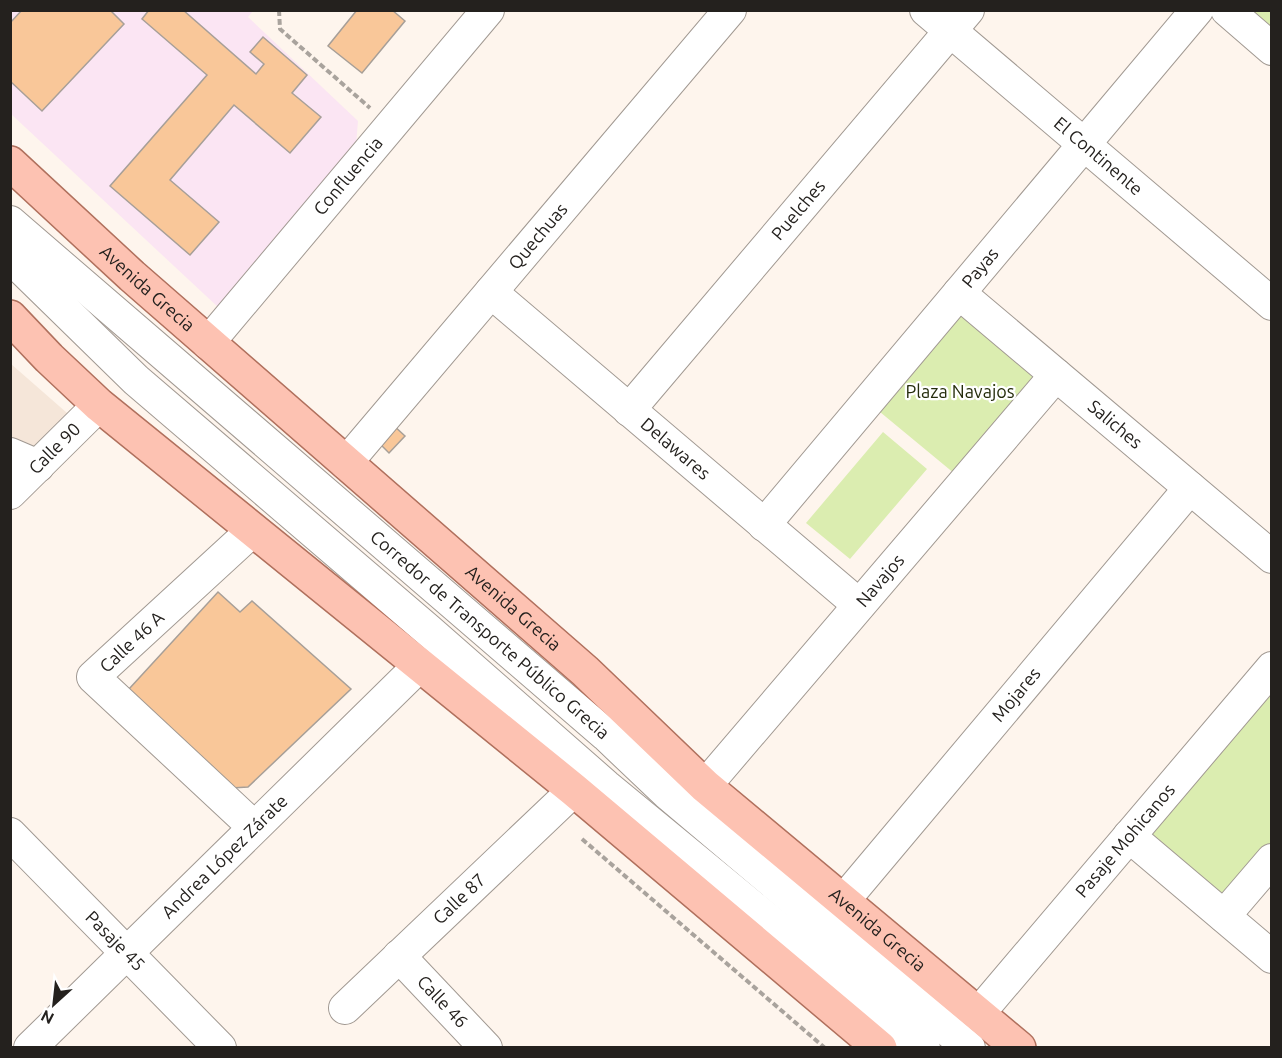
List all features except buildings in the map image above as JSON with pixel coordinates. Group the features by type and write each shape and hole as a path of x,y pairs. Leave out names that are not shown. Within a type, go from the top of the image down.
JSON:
{"main road":[{"name":"Avenida Grecia","path":"10,163 132,276 585,671 705,786 1019,1047"},
{"path":"10,317 49,358"},
{"path":"10,325 99,405 426,670 569,795 880,1047"}],"street":[{"name":"Confluencia","path":"208,343 488,10"},
{"name":"Quechuas","path":"346,463 730,10"},
{"name":"El Continente","path":"926,10 959,21 1084,145 1272,303"},
{"name":"Payas","path":"764,525 1197,10"},
{"path":"1227,10 1272,49"},
{"name":"Puelches","path":"629,410 959,21"},
{"name":"Corredor de Transporte Público Grecia","path":"10,222 606,735 667,793 969,1047"},
{"name":"Corredor de Transporte Público Grecia","path":"10,257 145,387 429,630 606,786 924,1047"},
{"name":"Delawares","path":"491,292 859,606"},
{"name":"Saliches","path":"959,293 1272,557"},
{"name":"Navajos","path":"705,786 1056,375"},
{"name":"Calle 90","path":"10,493 24,460 99,405"},
{"name":"Mojares","path":"844,900 1190,488"},
{"name":"Calle 46 A","path":"253,530 93,678 254,827"},
{"name":"Pasaje Mohicanos","path":"979,1013 1272,668"},
{"name":"Andrea López Zárate","path":"30,1047 254,827 426,670"},
{"path":"569,795 858,1047"},
{"name":"Calle 87","path":"345,1008 569,795"},
{"name":"Pasaje 45","path":"10,834 220,1047"},
{"path":"1130,836 1272,957"},
{"path":"1224,916 1272,860"},
{"name":"Calle 46","path":"399,956 486,1047"}],"path":[{"path":"279,10 280,28 391,126"}],"shaded area":[{"path":"10,11 253,11 248,17 358,121 356,145 219,308 11,114"},
{"path":"11,364 67,413 11,469"}],"green space":[{"path":"1243,11 1271,11 1271,34"},
{"name":"Plaza Navajos","path":"960,314 1036,378 955,474 880,412"},
{"path":"883,432 927,469 850,559 806,523"},
{"path":"1271,683 1271,848 1223,906 1142,838"}]}
